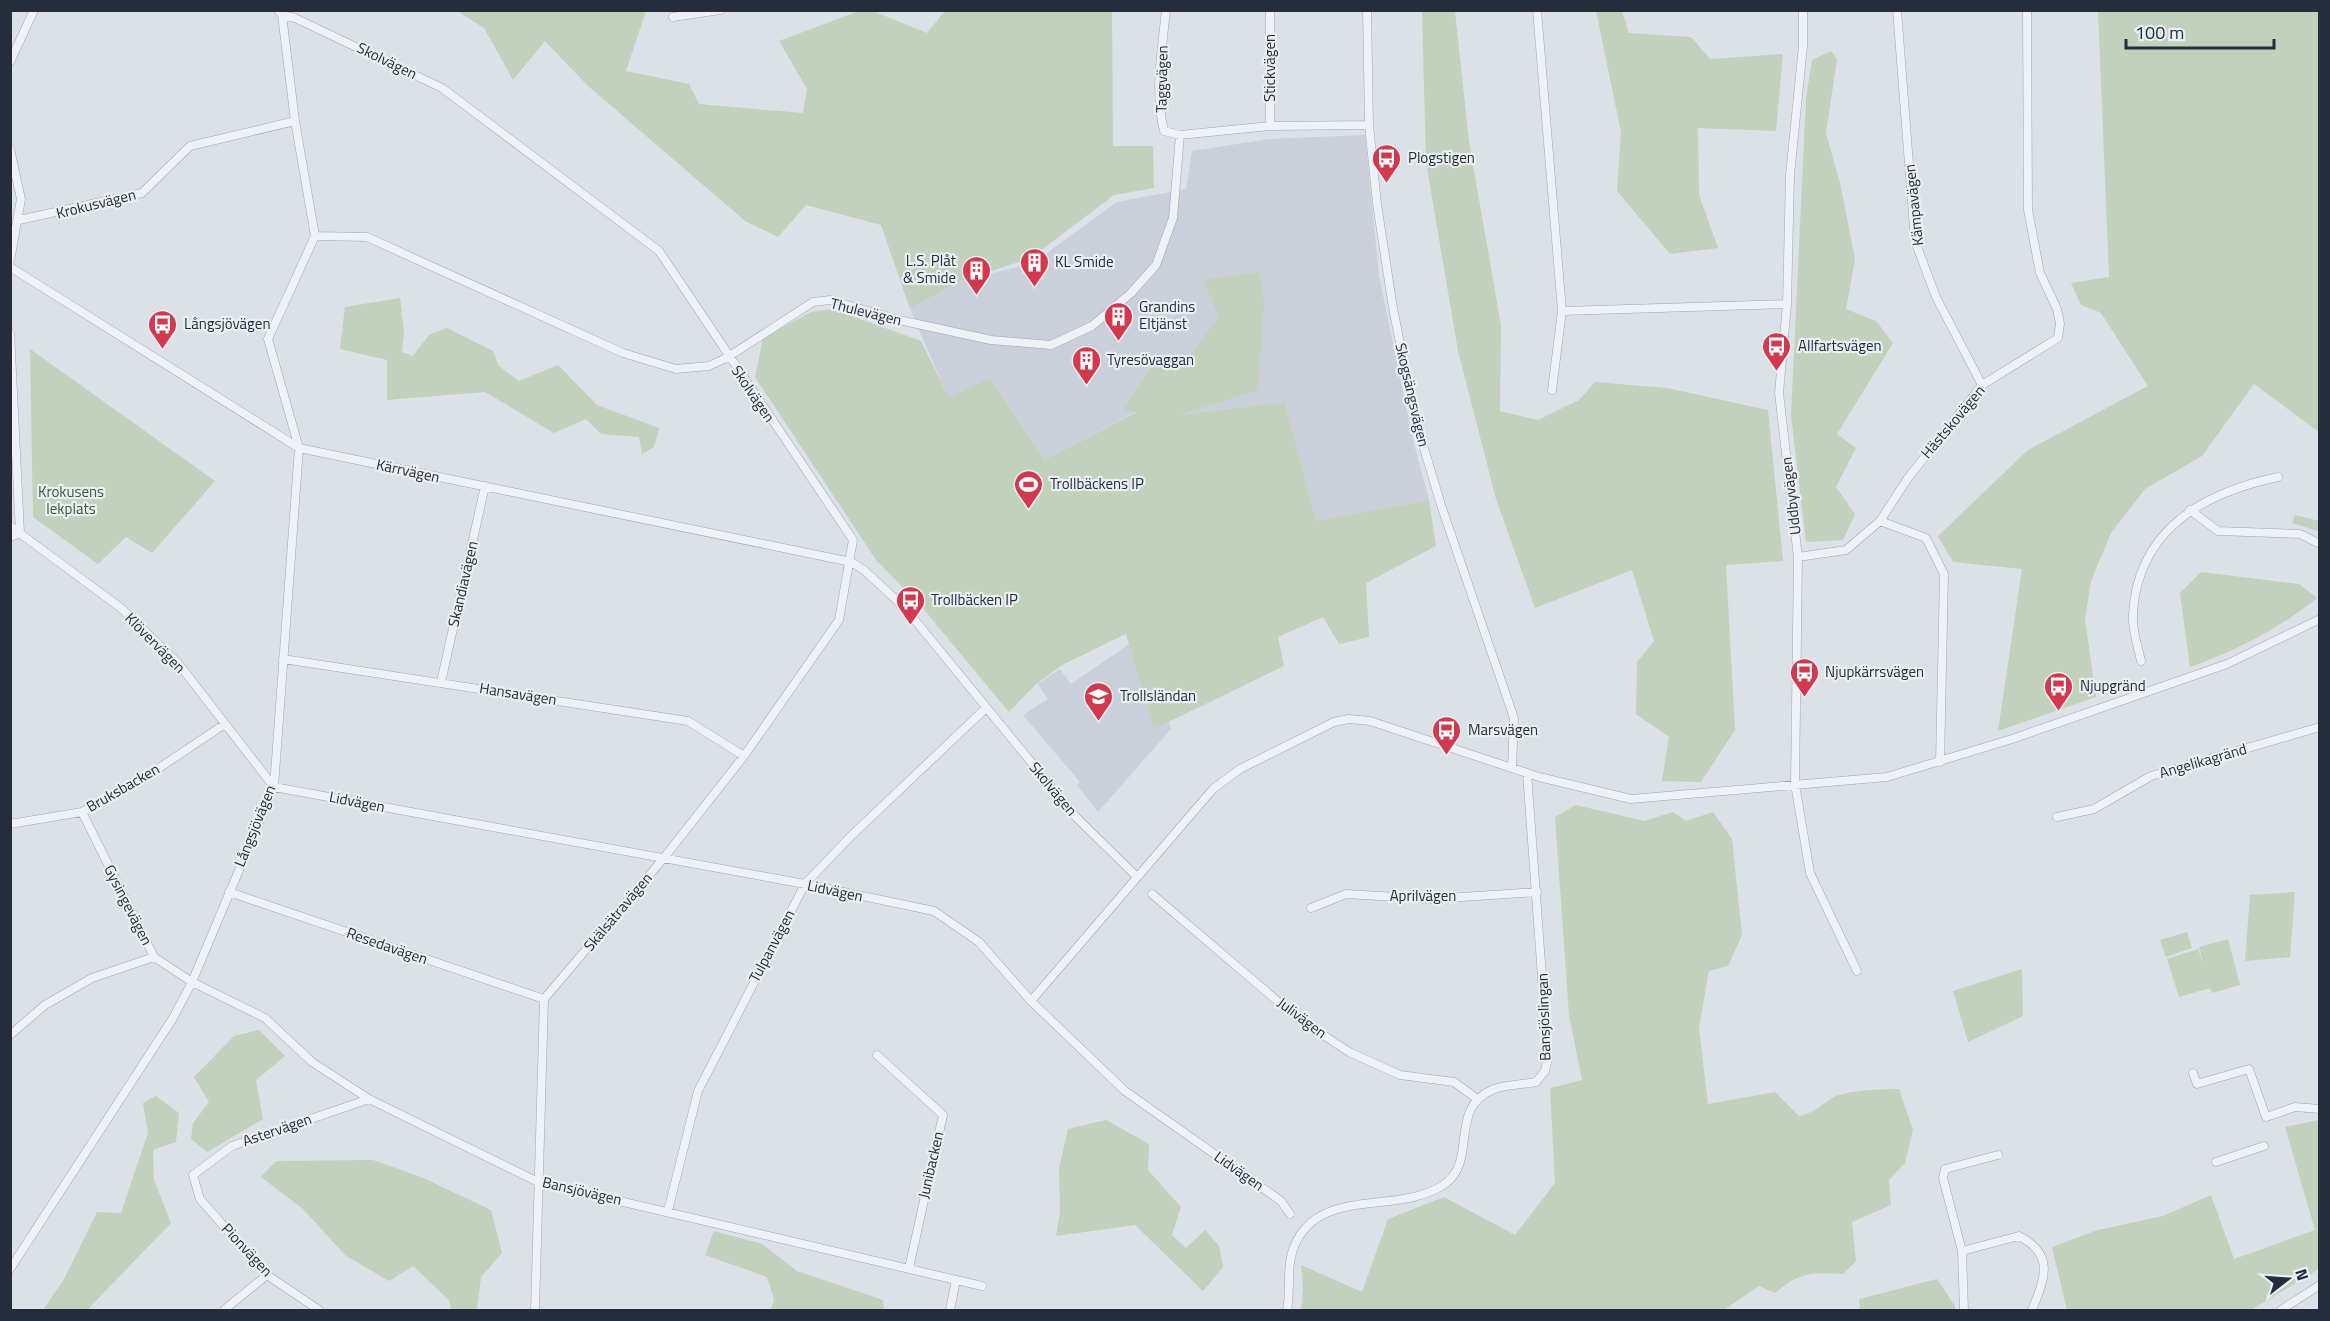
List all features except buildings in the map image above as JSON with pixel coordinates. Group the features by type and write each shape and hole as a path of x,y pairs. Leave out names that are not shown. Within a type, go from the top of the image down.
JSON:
{"street":[{"path":"10,62 33,10"},
{"path":"673,17 720,10"},
{"name":"Taggvägen","path":"1166,10 1160,66 1162,122 1164,131 1180,135"},
{"name":"Stickvägen","path":"1270,10 1270,126"},
{"name":"Skogsängsvägen","path":"1367,10 1369,125 1377,204 1393,308 1415,418 1441,505 1514,718 1512,768"},
{"path":"1538,10 1562,311 1552,390"},
{"name":"Uddbyvägen","path":"1803,10 1803,46 1790,175 1787,304 1779,393 1798,557 1795,784 1810,873 1857,971"},
{"name":"Kämpavägen","path":"1897,10 1915,241 1936,297 1983,385"},
{"name":"Hästskovägen","path":"1798,557 1846,550 1880,521 1915,469 1983,385 2058,338 2060,324 2057,309 2040,273 2028,210 2027,10"},
{"path":"280,13 295,121 315,236"},
{"name":"Skolvägen","path":"280,13 442,88 659,250 728,357 853,540 851,562 864,570 905,608 1076,817 1136,876"},
{"name":"Krokusvägen","path":"19,220 28,220 142,193 190,146 295,121"},
{"path":"1180,135 1270,126 1369,125"},
{"name":"Thulevägen","path":"315,236 367,237 634,357 676,369 709,366 728,357 813,302 830,300 899,320 1008,343 1051,345 1092,326 1115,308 1156,265 1173,218 1180,135"},
{"path":"10,149 21,199 10,261"},
{"name":"Långsjövägen","path":"10,1269 173,1018 192,982 274,787 299,448 268,339 315,236"},
{"name":"Kärrvägen","path":"10,267 299,448 851,562"},
{"path":"1562,311 1787,304"},
{"path":"10,333 21,533 10,537"},
{"path":"2141,661 2133,618 2139,580 2160,536 2190,510 2251,483 2277,477"},
{"name":"Skandiavägen","path":"441,682 485,486"},
{"path":"2190,510 2218,531 2300,534 2319,544"},
{"path":"1880,521 1926,538 1944,574 1940,762"},
{"name":"Klövervägen","path":"10,526 121,608 178,663 274,787"},
{"name":"Skälsätravägen","path":"544,999 663,859 744,756 839,620 851,562"},
{"path":"1031,1001 1213,789 1240,769 1334,722 1349,719 1370,722 1527,773 1578,788 1631,799 1668,798 1795,784 1887,777 1940,762 2227,664 2319,619"},
{"name":"Hansavägen","path":"283,659 688,721 744,756"},
{"name":"Tulpanvägen","path":"668,1211 698,1091 805,884 850,836 986,708"},
{"name":"Bruksbacken","path":"10,824 82,812 144,778 225,724"},
{"name":"Angelikagränd","path":"2057,817 2094,809 2151,776 2319,727"},
{"name":"Bansjöslingan","path":"1476,1098 1494,1089 1536,1082 1545,1071 1548,1058 1527,773"},
{"name":"Lidvägen","path":"274,787 805,884 934,911 979,942 1031,1001 1125,1091 1281,1201 1290,1214"},
{"name":"Gysingevägen","path":"82,812 154,957 192,982"},
{"name":"Resedavägen","path":"229,892 544,999"},
{"name":"Aprilvägen","path":"1311,908 1346,894 1431,899 1537,892"},
{"name":"Julivägen","path":"1152,894 1295,1016 1349,1052 1400,1076 1454,1082 1476,1098"},
{"path":"10,1035 45,1005 92,978 154,957"},
{"name":"Bansjövägen","path":"192,982 265,1018 312,1062 369,1099 538,1182 982,1286"},
{"path":"535,1311 544,999"},
{"name":"Junibacken","path":"877,1055 943,1115 909,1268"},
{"path":"2193,1073 2197,1084 2249,1069 2266,1117 2295,1107 2319,1109"},
{"path":"1287,1311 1293,1248 1308,1223 1322,1215 1355,1204 1404,1199 1430,1193 1449,1182 1461,1159 1468,1116 1476,1098"},
{"name":"Astervägen","path":"192,1175 232,1146 369,1099"},
{"path":"2216,1162 2264,1146"},
{"path":"1964,1311 1962,1251 1943,1178 1945,1169 1998,1155"},
{"name":"Pionvägen","path":"192,1175 200,1199 267,1275 319,1311"},
{"path":"1962,1251 2019,1236 2026,1239 2040,1255 2045,1269 2045,1278 2032,1311"},
{"path":"224,1311 267,1275"},
{"path":"950,1311 957,1280"},
{"path":"2281,1311 2319,1285"}],"shaded area":[{"path":"1365,135 1379,276 1414,444 1429,500 1316,521 1285,402 1170,416 1143,408 1044,460 992,379 949,399 910,309 961,281 1033,263 1117,202 1186,189 1192,151 1269,139"},
{"name":"Trollsländan","path":"1131,643 1157,677 1171,729 1098,812 1077,785 1080,782 1023,715 1048,699 1038,684 1060,669 1071,684"}],"green space":[{"path":"457,11 646,11 626,71 689,84 699,104 803,113 807,89 779,41 859,11 873,11 927,33 945,11 1112,11 1113,146 1153,146 1154,188 1114,195 1031,258 961,281 910,309 881,225 806,205 778,237 745,221 587,85 545,41 513,80 484,28"},
{"path":"1422,11 1455,11 1469,142 1501,325 1500,411 1538,420 1579,400 1595,382 1667,388 1768,410 1783,561 1726,565 1735,730 1701,782 1662,781 1669,737 1636,714 1637,662 1654,641 1632,570 1535,608 1496,499 1458,351 1426,162"},
{"path":"1596,11 1622,11 1629,33 1691,37 1710,59 1783,54 1776,131 1698,128 1699,195 1718,248 1670,254 1617,191 1621,132"},
{"path":"2098,11 2319,11 2319,432 2254,384 2202,456 2145,489 2111,533 2091,581 2085,619 2096,697 1998,731 2022,569 1953,562 1938,536 2028,450 2148,386 2101,313 2081,305 2071,283 2109,277"},
{"path":"1831,51 1837,59 1826,133 1840,183 1855,259 1846,309 1876,321 1893,343 1837,434 1856,448 1836,487 1855,514 1843,540 1806,542 1791,415 1806,98 1812,60"},
{"name":"Trollbäckens IP","path":"1260,272 1264,305 1258,390 1179,415 1285,402 1316,521 1429,500 1436,546 1366,583 1369,637 1339,644 1323,617 1278,637 1284,666 1154,729 1126,634 1062,665 1035,685 1009,712 921,606 876,560 755,377 763,338 811,312 833,309 921,341 949,398 991,378 1044,460 1137,412 1123,410 1158,357 1189,357 1219,317 1203,280"},
{"path":"400,298 404,333 402,352 413,356 429,335 447,328 493,351 499,366 519,381 558,365 597,405 659,428 654,447 642,454 639,437 601,434 586,419 554,433 485,392 387,400 387,360 340,349 345,307"},
{"name":"Krokusens lekplats","path":"30,349 215,481 152,553 126,537 98,564 33,517"},
{"path":"2295,515 2319,521 2318,531 2292,523"},
{"path":"2201,572 2299,584 2317,598 2288,620 2256,638 2190,667 2180,593"},
{"path":"1576,805 1644,821 1673,812 1686,821 1713,812 1732,839 1742,935 1728,966 1709,971 1699,1028 1708,1104 1775,1092 1799,1116 1813,1111 1838,1095 1864,1090 1899,1089 1913,1130 1905,1163 1889,1180 1891,1205 1852,1222 1856,1261 1843,1274 1806,1275 1792,1281 1775,1293 1759,1286 1724,1310 1301,1310 1303,1289 1301,1265 1362,1292 1388,1219 1444,1197 1515,1235 1555,1183 1550,1088 1582,1080 1569,1015 1555,817"},
{"path":"2295,892 2290,957 2245,961 2250,895"},
{"path":"2187,932 2192,948 2166,957 2160,940"},
{"path":"2228,939 2240,985 2212,993 2210,988 2179,997 2167,959 2198,949 2204,966 2199,947"},
{"path":"2022,969 2023,1016 1968,1042 1953,991"},
{"path":"259,1030 285,1056 256,1080 263,1119 207,1152 191,1139 193,1123 209,1102 194,1077 234,1036"},
{"path":"156,1096 179,1113 176,1142 153,1150 154,1180 171,1223 87,1310 43,1310 64,1279 97,1212 121,1213 148,1133 143,1103"},
{"path":"1106,1120 1149,1144 1148,1170 1181,1207 1172,1235 1186,1248 1205,1230 1219,1246 1223,1267 1203,1291 1135,1225 1056,1236 1060,1212 1059,1168 1068,1129"},
{"path":"2319,1120 2319,1269 2251,1310 2067,1310 2052,1247 2098,1230 2163,1216 2211,1195 2234,1259 2315,1230 2285,1127"},
{"path":"373,1160 421,1177 491,1210 502,1253 481,1277 477,1310 451,1310 449,1300 413,1266 389,1281 345,1255 303,1209 261,1177 276,1161"},
{"path":"714,1231 762,1244 797,1271 883,1300 884,1310 771,1310 774,1299 767,1277 705,1255"},
{"path":"1937,1279 1955,1306 1955,1310 1860,1310 1859,1299"}],"place":[{"name":"Plogstigen","path":"1387,184"},
{"name":"KL Smide","path":"1034,288"},
{"name":"L.S. Plåt & Smide","path":"977,296"},
{"name":"Grandins Eltjänst","path":"1118,342"},
{"name":"Långsjövägen","path":"163,350"},
{"name":"Allfartsvägen","path":"1777,372"},
{"name":"Tyresövaggan","path":"1086,386"},
{"name":"Trollbäckens IP","path":"1029,510"},
{"name":"Trollbäcken IP","path":"910,626"},
{"name":"Njupkärrsvägen","path":"1804,698"},
{"name":"Njupgränd","path":"2059,712"},
{"name":"Trollsländan","path":"1099,722"},
{"name":"Marsvägen","path":"1447,756"}]}
